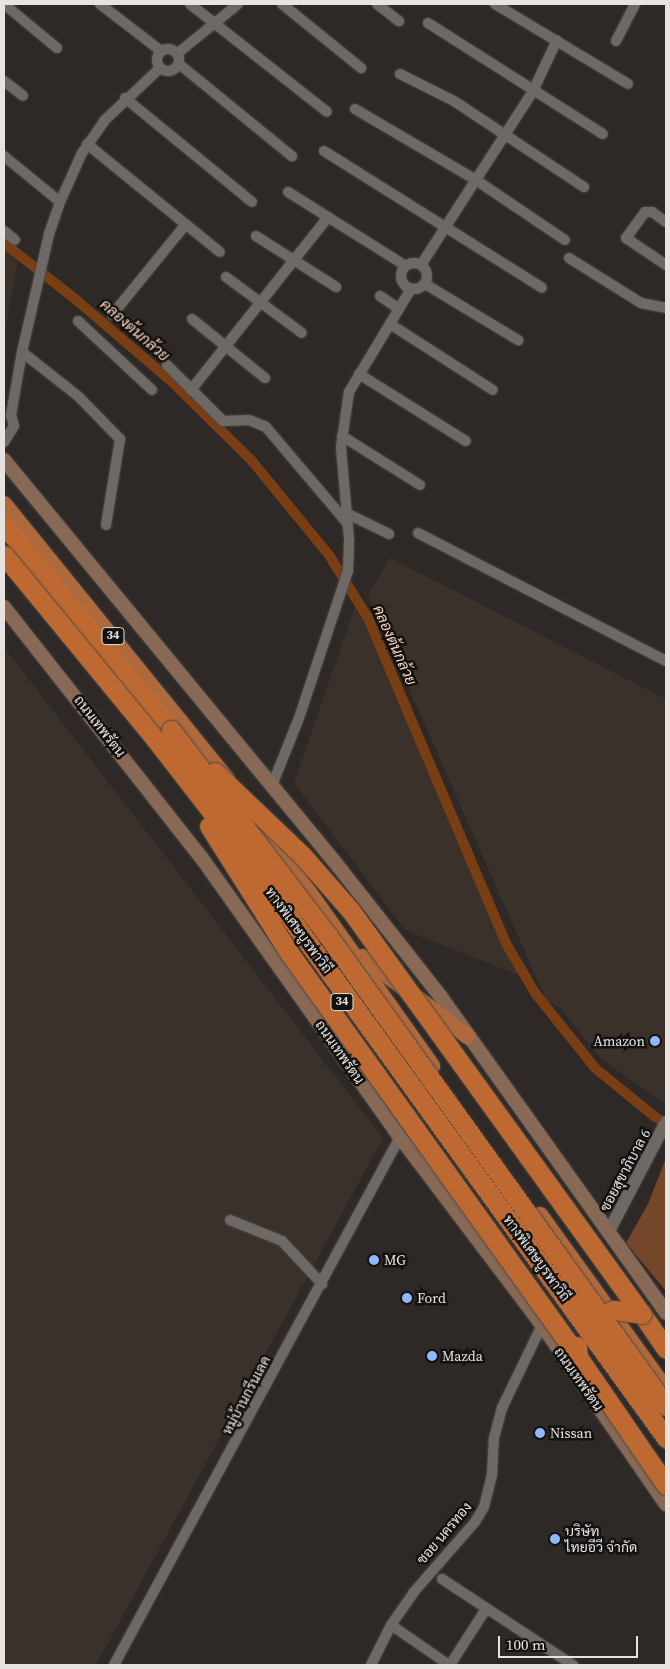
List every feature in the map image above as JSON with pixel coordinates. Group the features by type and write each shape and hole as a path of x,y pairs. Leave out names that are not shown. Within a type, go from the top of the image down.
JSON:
{"highway":[{"name":"34","path":"4,504 219,770 351,948 666,1390"},
{"name":"ทางพิเศษบูรพาวิถี","path":"4,525 164,735 666,1438"},
{"name":"ทางพิเศษบูรพาวิถี","path":"4,555 164,735 328,936 666,1406"},
{"name":"ถนนเทพรัตน","path":"4,567 150,743 252,874 666,1449"},
{"path":"164,735 302,855 352,911 666,1349"},
{"path":"164,735 290,954 578,1357 666,1485"},
{"path":"351,948 467,1036"},
{"path":"578,1357 579,1335 598,1315 614,1310 642,1314"}],"main road":[{"name":"34","path":"4,460 271,788 334,861 467,1036 666,1313"},
{"name":"ถนนเทพรัตน","path":"4,607 201,857 400,1137 542,1325 666,1504"}],"street":[{"path":"4,4 58,48"},
{"path":"100,4 160,51"},
{"path":"190,4 326,112"},
{"path":"178,54 238,4"},
{"path":"282,4 361,68"},
{"path":"377,4 399,21"},
{"path":"495,4 628,84"},
{"path":"616,41 635,4"},
{"path":"428,23 603,134"},
{"path":"421,265 533,90 557,40"},
{"path":"160,68 157,57 160,51 168,48 178,54"},
{"path":"160,68 170,71 178,64 178,54"},
{"path":"178,64 292,156"},
{"path":"4,442 14,426 8,416 49,234 60,202 87,144 125,98 160,68"},
{"path":"400,74 454,101 504,136 584,187"},
{"path":"4,81 23,96"},
{"path":"125,98 252,202"},
{"path":"355,109 476,180 564,240"},
{"path":"87,144 220,252"},
{"path":"324,151 445,229 542,288"},
{"path":"4,156 60,202"},
{"path":"288,192 406,266 421,265"},
{"path":"666,222 645,212 626,238 666,265"},
{"path":"192,390 225,345 294,262 328,217"},
{"path":"112,315 186,224"},
{"path":"4,232 15,240"},
{"path":"256,236 336,287"},
{"path":"569,258 641,303 666,308"},
{"path":"421,265 427,274 424,284"},
{"path":"406,266 401,279 411,289"},
{"path":"226,277 302,333"},
{"path":"271,788 299,718 348,571 342,436 349,392 411,289 424,284"},
{"path":"424,284 518,340"},
{"path":"380,296 399,308"},
{"path":"192,319 265,378"},
{"path":"78,321 152,390"},
{"path":"390,324 493,390"},
{"path":"22,352 78,396 120,439 106,525"},
{"path":"167,365 223,421 249,420 266,427 346,518 389,534"},
{"path":"360,374 466,441"},
{"path":"342,436 420,485"},
{"path":"418,533 666,661"},
{"name":"ซอยสุขาภิบาล 6","path":"608,1233 664,1126"},
{"name":"หมู่บ้านกรีนเลค","path":"114,1665 400,1137"},
{"path":"230,1220 282,1241 322,1284"},
{"name":"ซอย นครทอง","path":"371,1665 391,1625 421,1582 475,1522 484,1506 492,1474 494,1438 502,1408 542,1325"},
{"path":"442,1579 573,1665"},
{"path":"391,1625 449,1665 486,1609"}],"shaded area":[{"path":"4,248 18,260 4,336"},
{"path":"390,558 666,699 665,1104 600,1058 560,1007 547,1002 368,595"},
{"path":"362,606 520,972 518,975 405,930 294,783 355,607"},
{"path":"4,647 383,1138 96,1665 4,1665"},
{"path":"666,1158 666,1291 626,1243 648,1204"}],"waterway":[{"name":"คลองต้นกล้วย","path":"4,243 74,298 170,380 252,461 329,555 368,618 507,945 535,993 595,1068 655,1117 666,1123"}],"place":[{"name":"Amazon","path":"655,1041"},
{"name":"MG","path":"374,1260"},
{"name":"Ford","path":"407,1298"},
{"name":"Mazda","path":"432,1356"},
{"name":"Nissan","path":"540,1433"},
{"name":"บริษัท ไทยอีวี จำกัด","path":"555,1539"}]}
